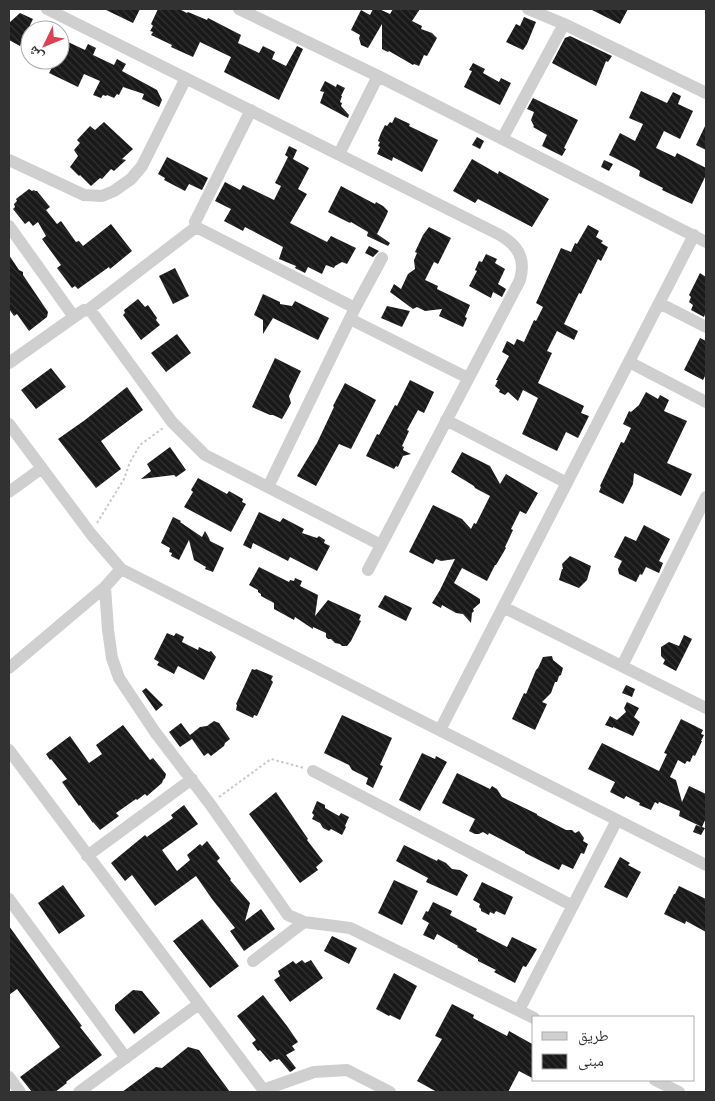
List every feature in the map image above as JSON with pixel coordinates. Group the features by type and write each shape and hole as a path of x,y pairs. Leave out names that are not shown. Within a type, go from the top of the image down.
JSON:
{"street":[{"path":"47,9 500,235 509,240 516,248 522,260 523,270 520,280 368,570"},
{"path":"239,9 378,76 706,242"},
{"path":"528,9 564,24 706,93"},
{"path":"502,139 564,24"},
{"path":"338,154 378,76"},
{"path":"9,160 84,195 102,196 114,191 131,179 142,166 186,78"},
{"path":"196,227 195,222 251,110"},
{"path":"9,226 74,317"},
{"path":"196,227 468,378"},
{"path":"9,363 84,310 88,310 196,227"},
{"path":"440,730 694,235"},
{"path":"268,488 353,313 382,258"},
{"path":"659,303 706,327"},
{"path":"88,310 91,311 172,422 205,455 381,545"},
{"path":"629,362 706,402"},
{"path":"446,420 567,483"},
{"path":"9,424 91,534 121,569 706,866"},
{"path":"9,492 42,468"},
{"path":"622,666 706,497"},
{"path":"9,668 105,587 121,569"},
{"path":"105,587 112,658 119,678 288,915 304,922 350,928 532,1017"},
{"path":"503,607 706,708"},
{"path":"9,750 264,1091 314,1072 347,1070 390,1092"},
{"path":"313,771 573,906"},
{"path":"88,856 192,779"},
{"path":"519,1010 618,820"},
{"path":"9,900 126,1058"},
{"path":"253,961 304,922"},
{"path":"79,1092 199,1004"},
{"path":"9,1077 20,1092"},
{"path":"657,1081 679,1092"}],"path":[{"path":"91,534 124,479 130,462 140,445 172,422"},
{"path":"210,804 271,760 313,771"}],"building":[{"path":"104,9 140,9 133,23"},
{"path":"158,9 179,9 207,20 208,18 241,35 238,43 259,53 263,46 275,52 272,59 286,66 297,46 303,49 279,100 224,72 231,57 200,42 193,57 151,35 153,32 150,31 153,26 151,24"},
{"path":"373,9 379,9 390,14 393,9 420,9 412,21 422,26 421,29 432,33 437,38 427,56 424,55 419,66 413,65 382,49 382,24 368,48 361,45 360,35 351,30 361,10 370,15"},
{"path":"590,9 628,9 620,24"},
{"path":"20,13 33,19 20,20 20,46 9,40 9,23"},
{"path":"524,17 536,22 523,50 506,42 516,24 520,26"},
{"path":"570,36 612,56 608,62 606,61 596,86 552,63 565,38"},
{"path":"70,43 85,50 88,44 96,48 93,55 114,65 117,59 126,64 122,71 157,90 162,100 159,107 142,99 144,94 123,87 119,95 117,94 114,98 103,95 101,98 93,95 100,81 84,74 78,87 49,73 51,70 70,70"},
{"path":"473,63 485,69 483,73 499,82 501,78 511,83 500,105 464,87 472,71 469,70"},
{"path":"325,81 336,87 337,84 345,88 340,102 349,115 348,118 320,103 324,92 320,91"},
{"path":"641,91 667,103 673,92 681,96 678,104 693,111 680,139 664,131 656,148 675,157 677,153 706,168 706,175 692,204 662,190 663,188 639,176 640,171 637,169 609,155 620,133 635,141 643,124 629,118"},
{"path":"533,98 578,120 562,156 542,146 547,135 533,127 531,120 534,112 527,109"},
{"path":"395,117 438,140 422,172 393,157 392,161 377,154 380,147 378,146 380,142 378,141 381,133 385,125 387,126 390,122 392,123"},
{"path":"104,122 133,149 122,159 126,160 114,171 111,169 102,179 100,178 91,186 70,167 78,156 74,150 80,143 77,140 90,126 95,130"},
{"path":"706,124 706,150 696,145"},
{"path":"477,137 484,141 480,149 472,145"},
{"path":"289,146 297,150 293,159 309,168 298,189 307,194 290,223 327,242 331,236 356,248 347,264 342,262 334,268 326,265 322,274 308,267 305,273 295,268 296,266 279,259 283,247 245,227 243,231 224,221 231,209 215,201 225,182 240,190 243,185 274,200 281,186 275,183 288,157 285,155"},
{"path":"167,157 208,178 202,190 189,184 185,191 164,180 165,178 158,174"},
{"path":"472,159 498,174 499,171 549,199 532,227 478,199 475,203 453,191"},
{"path":"604,160 613,164 609,171 601,167"},
{"path":"341,186 375,204 376,202 388,211 377,234 390,243 388,246 367,236 368,232 351,222 328,212"},
{"path":"29,189 37,191 50,207 46,210 57,224 61,221 76,242 79,241 83,246 111,224 132,251 110,269 109,267 78,289 75,286 72,288 57,268 61,265 42,239 46,236 38,222 33,226 29,221 25,224 13,209 17,201 16,199"},
{"path":"588,225 599,231 596,237 608,247 601,261 598,259 564,324 578,331 574,340 557,331 547,351 552,353 538,383 584,406 581,413 589,416 578,438 566,432 557,451 522,434 538,398 523,390 518,401 508,392 505,395 499,392 500,390 495,386 498,380 496,380 509,356 502,352 507,341 514,345 517,339 524,342 534,320 536,321 543,307 536,303 561,248 571,252"},
{"path":"429,227 451,238 438,264 434,262 425,280 438,286 437,289 470,305 463,327 439,316 442,309 425,311 417,307 413,309 390,292 394,284 401,289 408,274 415,269 414,260 417,253 415,252"},
{"path":"369,246 379,251 373,257 365,253"},
{"path":"486,254 497,259 495,263 505,269 498,284 506,289 502,297 493,292 491,298 469,286 477,271 475,270 479,261 482,262"},
{"path":"9,255 19,270 23,272 23,275 48,312 47,317 29,331 17,314 14,316 9,309"},
{"path":"175,268 189,296 173,304 159,276"},
{"path":"700,273 706,277 706,312 704,317 691,310 693,305 689,302 691,297 689,295"},
{"path":"263,294 280,302 280,304 292,306 295,301 329,318 318,340 273,318 263,334 263,320 254,315"},
{"path":"138,299 145,307 148,305 160,325 141,340 123,315 125,313 124,310"},
{"path":"387,306 410,311 402,327 381,318"},
{"path":"177,334 191,353 166,372 151,353"},
{"path":"700,338 706,341 706,374 703,380 684,370"},
{"path":"275,358 301,371 289,396 291,403 282,419 252,407"},
{"path":"51,368 66,387 36,409 21,390"},
{"path":"410,380 434,392 424,413 418,410 407,430 409,431 402,446 404,447 403,450 411,454 403,456 398,467 396,466 394,469 366,456 377,434 379,435 395,405 397,406"},
{"path":"345,383 376,400 351,449 339,444 316,486 297,476 317,443"},
{"path":"127,387 143,410 101,441 121,469 96,488 58,439"},
{"path":"646,392 658,399 660,395 669,400 664,411 687,421 667,463 692,474 681,496 634,473 633,484 623,504 599,492 600,486 621,442 624,443 631,428 623,424 629,411 631,412 639,405"},
{"path":"170,447 186,470 176,477 174,475 141,479 151,471 147,464"},
{"path":"462,452 490,466 500,484 506,474 538,493 526,514 520,511 511,529 513,530 506,548 487,581 462,568 454,583 480,599 480,603 473,609 471,623 463,614 456,613 442,605 441,608 432,603 455,559 441,561 436,559 433,564 409,552 433,505 462,519 471,529 474,523 476,524 490,496 451,472"},
{"path":"198,478 227,494 229,491 243,499 242,502 246,504 231,532 184,507 193,492 191,490"},
{"path":"259,512 280,522 283,518 304,529 302,533 317,538 319,536 325,540 324,543 330,546 317,571 290,557 288,561 253,543 251,549 243,545"},
{"path":"173,517 202,537 205,531 210,541 224,548 213,572 205,569 206,567 194,560 189,540 179,560 171,556 170,548 161,543"},
{"path":"644,525 670,539 659,561 663,563 659,573 646,567 636,582 619,574 618,569 622,561 614,557 625,536 636,541"},
{"path":"570,556 591,566 587,580 579,588 559,580 563,569 562,564"},
{"path":"259,567 289,582 290,580 294,581 295,578 302,581 300,586 318,595 315,616 328,600 361,615 359,620 361,621 347,646 335,643 326,637 326,633 313,627 313,629 295,617 294,620 274,609 274,603 261,596 258,590 249,585"},
{"path":"385,595 412,608 406,621 378,607"},
{"path":"167,633 174,636 176,633 184,637 182,642 198,650 199,647 209,652 211,651 216,657 204,680 178,666 174,674 157,665 159,662 154,659"},
{"path":"684,635 692,639 676,671 663,664 665,660 661,656 661,647 669,642 679,646"},
{"path":"552,656 553,660 563,668 551,693 542,702 547,704 535,730 512,719 543,657"},
{"path":"252,669 273,676 271,680 273,682 257,716 254,715 253,718 236,710 236,704"},
{"path":"626,685 635,689 632,697 622,693"},
{"path":"146,688 163,705 156,711 142,691"},
{"path":"627,702 639,708 634,717 640,722 633,736 605,725 610,716 617,720 626,712 624,708"},
{"path":"342,715 392,738 380,765 383,766 373,788 366,784 368,778 352,770 349,765 324,753"},
{"path":"681,719 703,730 701,734 704,735 695,756 693,755 690,762 687,761 685,764 678,760 670,777 676,780 682,802 689,786 706,794 706,818 702,827 679,816 680,811 659,802 658,804 655,802 651,810 639,805 640,803 626,796 624,799 610,792 615,782 588,769 602,743 659,771 667,754 664,753"},
{"path":"214,721 219,723 230,739 211,756 208,753 204,756 192,739 180,747 169,732 181,723 190,735 200,727 207,726"},
{"path":"123,725 150,760 153,758 166,774 162,783 147,796 145,794 116,813 119,816 100,830 79,806 62,782 67,779 46,754 70,736 89,763 102,754 96,745"},
{"path":"422,753 435,759 436,756 447,762 420,811 399,800"},
{"path":"457,773 490,789 492,786 497,789 502,797 566,830 572,830 575,833 579,831 584,838 583,841 588,844 584,854 581,853 573,869 562,864 559,870 489,833 488,835 483,832 475,834 469,831 475,819 442,803"},
{"path":"276,792 323,861 316,867 318,870 300,883 249,814"},
{"path":"317,801 339,816 341,813 349,817 342,835 331,829 329,831 323,828 320,823 312,819 314,815 312,813"},
{"path":"184,805 198,824 162,850 177,871 190,860 187,855 200,844 202,846 207,841 220,858 217,861 230,880 250,903 245,921 261,909 275,929 244,951 230,931 235,928 196,876 155,906 132,875 125,881 111,863 145,835 147,837 173,818 171,815"},
{"path":"696,825 705,828 701,835 693,832"},
{"path":"404,845 437,861 438,859 452,869 460,870 468,875 457,896 426,882 428,878 396,861"},
{"path":"620,857 630,863 628,865 641,872 627,898 604,887"},
{"path":"394,880 418,891 402,925 378,913"},
{"path":"482,882 513,897 505,915 496,911 494,914 490,912 489,915 481,911 480,904 473,900"},
{"path":"63,885 85,916 59,934 38,903"},
{"path":"679,886 706,899 706,932 686,921 685,924 664,914"},
{"path":"433,902 452,911 450,915 477,929 476,931 507,947 512,937 537,949 526,967 523,966 515,983 494,972 496,970 478,961 478,959 437,934 434,940 423,935 429,923 422,919"},
{"path":"202,919 239,966 210,988 173,941"},
{"path":"9,926 102,1055 55,1092 32,1092 20,1077 60,1047 17,989 9,995"},
{"path":"332,936 357,948 349,964 324,951"},
{"path":"302,960 305,963 311,960 323,978 290,1002 274,980 280,976 278,971 293,961 296,964"},
{"path":"394,973 417,986 400,1020 376,1009"},
{"path":"133,990 142,991 160,1013 134,1034 115,1010 115,1005"},
{"path":"263,995 298,1042 292,1046 295,1050 286,1055 296,1068 290,1072 279,1059 270,1062 260,1050 258,1051 252,1043 256,1040 237,1016"},
{"path":"452,1004 474,1015 473,1018 507,1036 509,1031 532,1044 532,1078 519,1071 508,1092 437,1092 417,1081 442,1039 435,1036"},
{"path":"188,1047 199,1050 230,1092 122,1092 156,1067 162,1068"}]}
